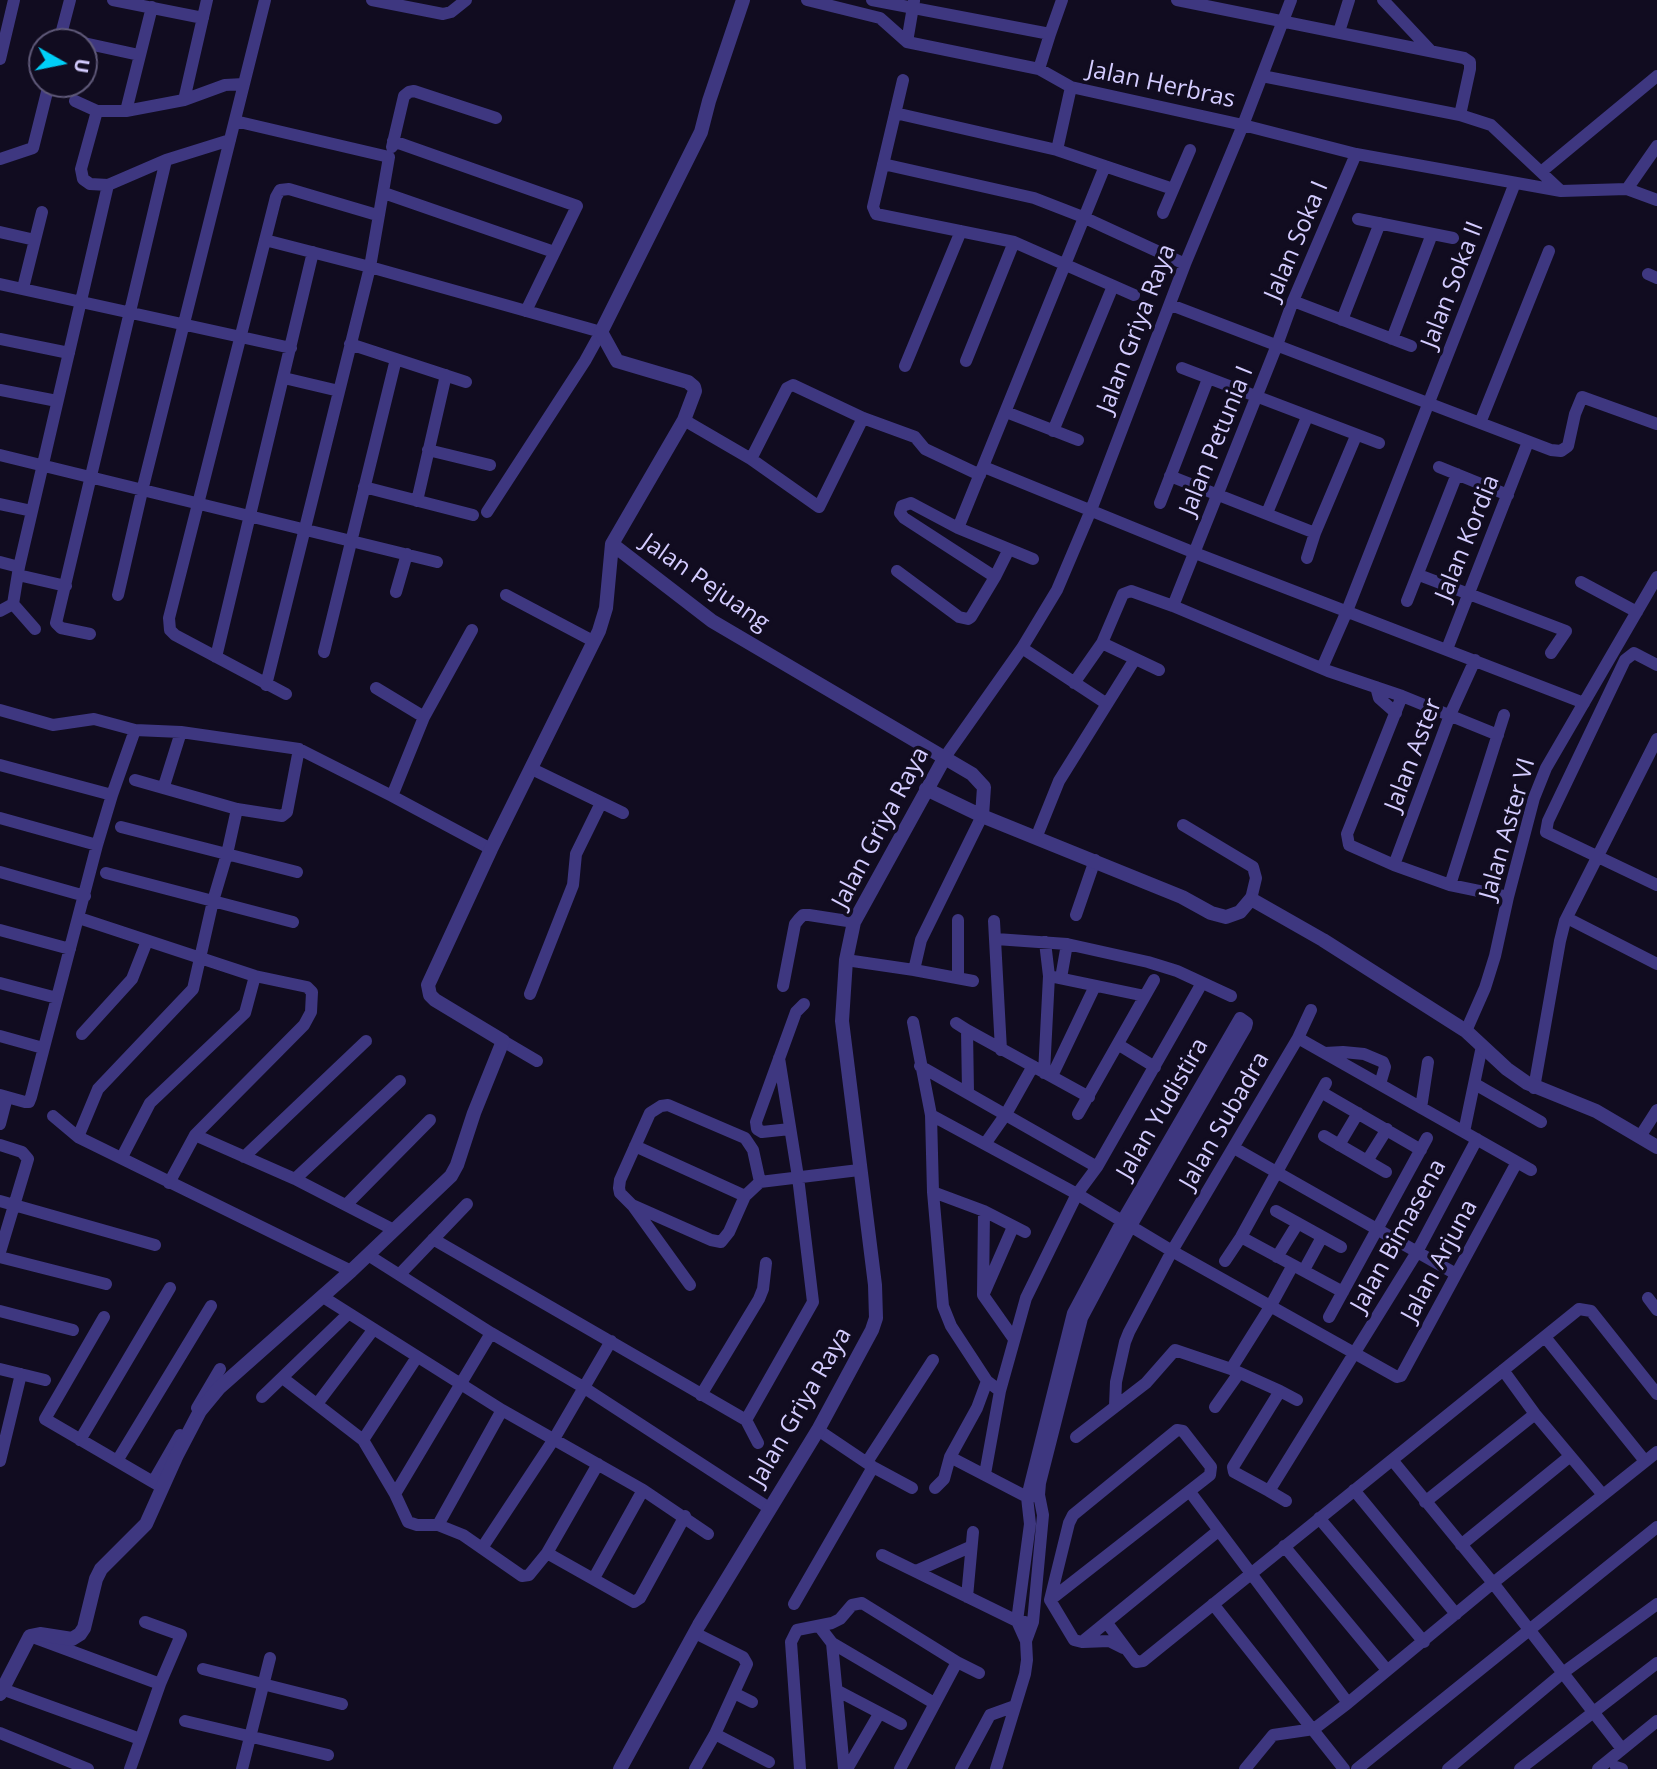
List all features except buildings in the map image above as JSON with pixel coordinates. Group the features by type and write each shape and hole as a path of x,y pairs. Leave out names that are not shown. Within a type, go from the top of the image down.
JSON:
{"street":[{"path":"0,59 14,0"},
{"path":"63,28 70,0"},
{"path":"113,0 203,18"},
{"path":"184,100 207,0"},
{"path":"118,595 265,0"},
{"path":"372,0 400,3 438,14 447,14 460,3"},
{"path":"487,512 585,361 701,132 743,0"},
{"path":"807,0 880,18 907,42"},
{"path":"1039,69 1062,0"},
{"path":"1182,0 1464,58 1470,62 1460,115"},
{"name":"Jalan Griya Raya","path":"620,1769 697,1629 818,1430 872,1331 876,1318 875,1285 842,1021 846,960 854,922 945,757 1022,648 1057,590 1091,510 1185,264 1291,0"},
{"path":"1339,33 1349,0"},
{"path":"1383,0 1432,51"},
{"path":"880,18 878,1 913,3 1050,34"},
{"path":"907,42 913,3"},
{"path":"126,111 152,7"},
{"name":"Jalan Herbras","path":"907,42 1039,69 1071,87 1243,125 1356,154 1561,191 1627,189"},
{"path":"98,46 139,55"},
{"path":"1262,76 1460,115 1495,127 1561,191"},
{"path":"1541,172 1657,76"},
{"path":"903,80 873,207 876,214 1014,242 1134,295"},
{"path":"75,101 97,111 126,111 184,100 225,85 244,84"},
{"path":"1057,150 1071,87"},
{"path":"266,685 370,267 377,215 404,96 414,91 496,118"},
{"path":"0,159 33,148 46,98"},
{"path":"97,111 80,169 83,179 90,184 108,185 166,160 230,140"},
{"path":"895,113 1057,150 1172,189"},
{"path":"235,121 389,157"},
{"path":"393,141 577,206 526,311"},
{"path":"1657,146 1627,189 1657,200"},
{"path":"1163,213 1190,150"},
{"name":"Jalan Soka I","path":"1277,345 1356,154"},
{"path":"90,634 61,628 56,623 166,160"},
{"path":"883,164 1034,198 1083,217 1185,264"},
{"path":"958,528 1105,166"},
{"name":"Jalan Soka II","path":"1322,668 1347,611 1515,183"},
{"path":"35,629 13,604 18,571 108,185"},
{"path":"286,694 175,635 169,626 169,618 276,197 284,189 377,215"},
{"path":"384,193 554,252"},
{"path":"23,288 42,212"},
{"path":"1358,219 1453,238"},
{"path":"1342,320 1380,223"},
{"path":"905,366 961,231"},
{"path":"0,232 35,240"},
{"path":"1392,339 1432,234"},
{"path":"265,240 601,332"},
{"path":"966,361 1014,242"},
{"path":"1480,423 1549,251"},
{"path":"216,657 313,252"},
{"path":"0,284 291,348"},
{"path":"1054,431 1113,286"},
{"path":"1293,301 1411,346"},
{"path":"1171,305 1551,450 1566,449 1582,397 1657,424"},
{"name":"Jalan Pejuang","path":"601,332 617,361 693,385 695,391 684,420 612,544 712,621 972,774 984,787 982,816"},
{"path":"0,339 69,353"},
{"path":"350,344 466,382"},
{"name":"Jalan Petunia I","path":"1173,606 1277,345"},
{"path":"324,652 397,359"},
{"path":"1182,368 1378,443"},
{"path":"416,501 446,375"},
{"path":"284,378 339,391"},
{"path":"1160,503 1208,379"},
{"path":"751,459 790,385 863,418 915,437 925,449 1091,510 1584,703"},
{"path":"0,390 57,401"},
{"path":"1006,412 1078,440"},
{"path":"1268,513 1307,417"},
{"path":"684,420 751,459 819,508 863,418"},
{"path":"1307,558 1356,436"},
{"name":"Jalan Kordia","path":"1447,649 1528,442"},
{"path":"428,450 490,465"},
{"path":"0,456 437,562"},
{"path":"1439,467 1508,495"},
{"path":"1407,601 1457,474"},
{"path":"1170,476 1315,533"},
{"path":"365,487 473,514"},
{"path":"995,577 904,518 901,510 905,503 911,503 958,528 1032,559"},
{"path":"0,504 32,511"},
{"path":"537,1061 435,1000 428,989 430,978 491,849 533,769 599,631 606,608 612,544"},
{"path":"897,571 959,617 971,617 1009,550"},
{"path":"396,592 407,554"},
{"path":"0,562 18,571 66,586"},
{"path":"1419,575 1566,631 1551,653"},
{"name":"Jalan Aster VI","path":"1466,1031 1485,988 1495,956 1507,897 1534,798 1546,768 1657,577"},
{"path":"1581,582 1637,612"},
{"path":"1074,683 1102,643 1124,592 1131,591 1322,668 1498,734"},
{"path":"506,594 593,641"},
{"path":"0,611 13,604"},
{"path":"393,796 424,718 472,630"},
{"path":"1102,643 1159,670"},
{"path":"1022,648 1107,704"},
{"path":"1655,880 1546,832 1548,821 1625,660 1634,653 1657,665"},
{"path":"1036,838 1059,781 1135,659"},
{"name":"Jalan Aster","path":"1394,865 1450,715 1475,660"},
{"path":"1376,687 1379,698 1396,713"},
{"path":"376,688 424,718"},
{"path":"1402,696 1347,840 1353,848 1450,885 1507,897"},
{"path":"0,710 52,725 94,719 135,730 181,732 299,749 491,849"},
{"path":"1450,885 1504,715"},
{"path":"0,1124 4,1096 29,1102 97,845 135,730"},
{"path":"164,786 181,732"},
{"path":"1534,1088 1560,941 1567,918 1657,739"},
{"path":"135,780 164,786 237,809 285,815 299,749"},
{"path":"0,765 112,795"},
{"path":"533,769 623,813"},
{"path":"926,789 982,816 1182,897 1211,913 1226,917 1240,912 1251,899 1256,878 1253,867 1183,825"},
{"path":"530,994 573,885 576,854 601,803"},
{"path":"78,1137 98,1089 193,989 237,809"},
{"path":"914,970 921,940 982,816"},
{"path":"0,818 97,845"},
{"path":"121,827 297,872"},
{"path":"1076,915 1095,860"},
{"path":"0,873 85,896"},
{"path":"106,873 293,922"},
{"path":"1251,899 1324,940 1466,1031 1507,1069 1534,1088 1596,1111 1657,1147"},
{"path":"783,986 795,924 803,915 854,922"},
{"path":"79,918 254,976 310,989 313,995 311,1012 304,1025 195,1135 169,1183"},
{"path":"1567,918 1657,964"},
{"path":"958,920 958,978"},
{"path":"994,921 1001,1050"},
{"path":"0,930 71,949"},
{"path":"996,939 1067,944 1148,962 1231,996"},
{"path":"82,1034 132,979 147,941"},
{"path":"1045,942 1055,977"},
{"path":"1043,1071 1055,977 1067,944"},
{"path":"846,960 973,981"},
{"path":"122,1157 150,1103 245,1013 254,976"},
{"path":"1055,977 1145,996"},
{"path":"1078,1114 1154,980"},
{"path":"0,983 57,998"},
{"path":"985,1474 1000,1391 1026,1298 1077,1194 1097,1167 1202,983"},
{"path":"985,1144 1006,1114 1043,1071 1095,986"},
{"path":"790,1129 762,1132 756,1126 757,1116 796,1012 804,1004"},
{"name":"Jalan Subadra","path":"1115,1406 1116,1382 1125,1342 1172,1251 1298,1038 1311,1010"},
{"path":"913,1022 931,1115 933,1192 943,1306 951,1326 987,1381 1000,1391"},
{"name":"Jalan Yudistira","path":"1035,1503 1082,1318 1126,1223 1243,1023"},
{"path":"968,1093 961,1027 1089,1097"},
{"path":"0,1036 43,1048"},
{"path":"1298,1038 1531,1170"},
{"path":"244,1157 366,1041"},
{"path":"158,1485 227,1372 323,1297 451,1176 503,1041"},
{"path":"1119,1045 1156,1067"},
{"path":"1464,1132 1482,1046"},
{"path":"1325,1053 1364,1054 1383,1062 1385,1067 1380,1084"},
{"path":"746,1420 813,1304 798,1177 779,1058"},
{"path":"1421,1108 1428,1062"},
{"path":"920,1066 1097,1167"},
{"path":"295,1179 400,1081"},
{"path":"1475,1084 1541,1122"},
{"path":"1225,1262 1323,1088 1421,1150"},
{"path":"690,1285 632,1205 620,1193 620,1180 650,1113 661,1106 674,1106 745,1138 753,1150 760,1182"},
{"path":"1640,1135 1657,1110"},
{"path":"1339,1144 1358,1112"},
{"path":"931,1115 1077,1194 1172,1251 1356,1354"},
{"path":"53,1116 78,1137 351,1271"},
{"path":"346,1205 430,1119"},
{"path":"1367,1161 1387,1129"},
{"path":"195,1135 295,1179 394,1230"},
{"path":"1324,1136 1386,1172"},
{"path":"1329,1317 1427,1138"},
{"name":"Jalan Bimasena","path":"1269,1491 1418,1252 1477,1139"},
{"path":"0,1145 22,1152 28,1159 6,1203 0,1254 106,1284"},
{"path":"635,1146 745,1196"},
{"path":"1234,1148 1456,1274"},
{"name":"Jalan Arjuna","path":"1356,1354 1397,1377 1401,1376 1517,1162"},
{"path":"632,1205 721,1242 729,1232 745,1196 760,1182 859,1170"},
{"path":"933,1192 984,1211 1019,1230 983,1295"},
{"path":"6,1203 155,1245"},
{"path":"400,1275 467,1204"},
{"path":"984,1211 983,1295 1014,1339"},
{"path":"1276,1211 1341,1247"},
{"path":"1278,1257 1298,1223"},
{"path":"1241,1237 1343,1292"},
{"path":"1215,1407 1270,1307 1322,1237"},
{"path":"433,1239 746,1420 758,1443"},
{"path":"368,1255 491,1334 583,1387 769,1508"},
{"path":"701,1395 759,1299 766,1263"},
{"path":"80,1440 170,1288"},
{"path":"323,1297 502,1410 643,1490 708,1534"},
{"path":"1648,1298 1657,1310"},
{"path":"117,1461 211,1306"},
{"path":"1107,1623 1136,1662 1143,1661 1579,1309 1588,1309 1657,1394"},
{"path":"0,1311 73,1331"},
{"path":"262,1397 284,1379 348,1314"},
{"path":"104,1317 45,1419 158,1485"},
{"path":"317,1405 373,1329"},
{"path":"395,1494 491,1334"},
{"path":"1545,1337 1645,1461"},
{"path":"482,1548 554,1439 611,1341"},
{"path":"1076,1437 1146,1383 1175,1350 1235,1371 1297,1400"},
{"path":"363,1440 417,1357"},
{"path":"794,1604 870,1464 933,1360"},
{"path":"0,1369 45,1380"},
{"path":"1503,1370 1569,1457 1604,1495"},
{"path":"30,1636 40,1634 72,1639 80,1634 99,1574 146,1524 158,1485 200,1411 219,1388 227,1372"},
{"path":"0,1461 22,1374"},
{"path":"284,1379 363,1440 408,1522 438,1525 463,1535 522,1576 529,1574 547,1553 598,1464"},
{"path":"935,1488 944,1479 950,1457 977,1408 987,1381"},
{"path":"1280,1391 1233,1467 1234,1472 1286,1501"},
{"path":"438,1525 502,1410"},
{"path":"1425,1502 1535,1414"},
{"path":"818,1430 912,1488"},
{"path":"1050,1600 1210,1475 1211,1467 1183,1431 1177,1430 1073,1515 1069,1523 1050,1600 1074,1640 1109,1641 1127,1649"},
{"path":"1245,1769 1273,1735 1314,1729 1348,1703 1657,1452"},
{"path":"950,1457 1035,1503"},
{"path":"1461,1545 1569,1457"},
{"path":"1393,1461 1530,1629 1622,1749"},
{"path":"594,1578 643,1490"},
{"path":"1354,1490 1456,1614"},
{"path":"1190,1492 1348,1703"},
{"path":"1026,1641 1017,1621 1035,1503"},
{"path":"996,1769 1025,1674 1026,1641 1033,1622 1035,1503"},
{"path":"547,1553 631,1601 637,1601 685,1516"},
{"path":"1319,1518 1424,1642"},
{"path":"1357,1769 1657,1527"},
{"path":"1082,1642 1218,1531"},
{"path":"967,1597 973,1532"},
{"path":"1284,1546 1387,1670"},
{"path":"916,1571 970,1547"},
{"path":"882,1555 1017,1621 1033,1622"},
{"path":"800,1769 791,1642 797,1630 840,1619 855,1603 862,1603 979,1673"},
{"path":"1213,1604 1344,1769"},
{"path":"1448,1769 1564,1672 1657,1604"},
{"path":"130,1769 160,1684 181,1635 145,1622"},
{"path":"818,1626 832,1643 934,1703"},
{"path":"695,1769 715,1734 746,1667 744,1658 697,1629"},
{"path":"30,1636 160,1684"},
{"path":"30,1636 1,1691 140,1739"},
{"path":"832,1643 846,1769"},
{"path":"242,1769 270,1658"},
{"path":"900,1769 957,1662"},
{"path":"1520,1769 1657,1662"},
{"path":"203,1669 342,1704"},
{"path":"838,1691 901,1724"},
{"path":"734,1693 752,1702"},
{"path":"961,1769 990,1715 1015,1706"},
{"path":"846,1769 879,1714"},
{"path":"184,1721 328,1755"},
{"path":"1612,1767 1622,1749 1657,1721"},
{"path":"0,1734 88,1769"},
{"path":"715,1734 769,1762"}]}
